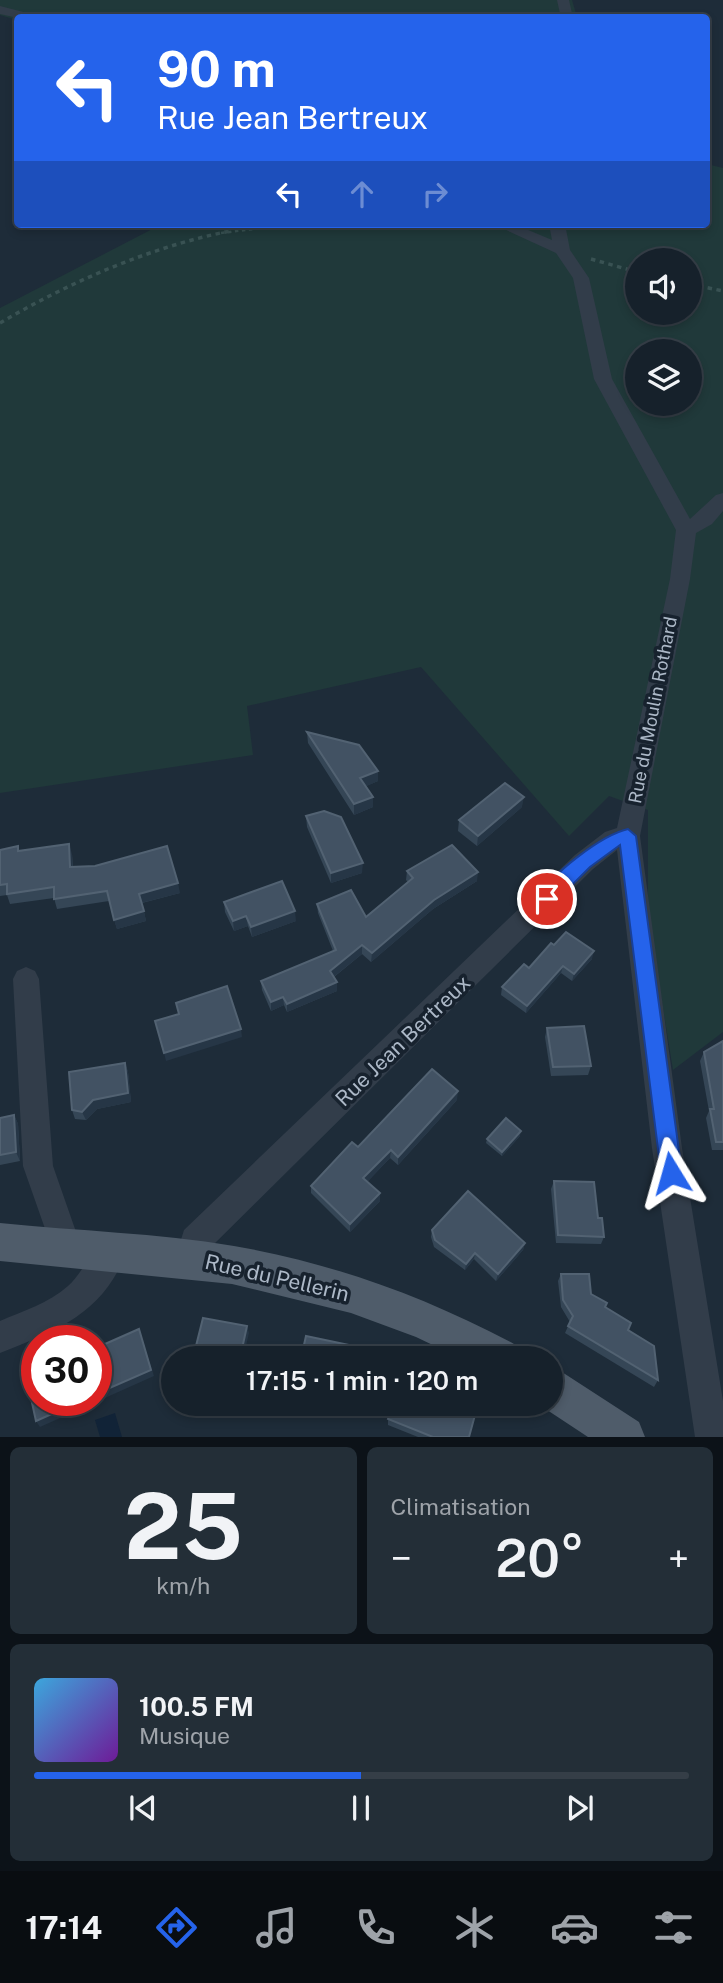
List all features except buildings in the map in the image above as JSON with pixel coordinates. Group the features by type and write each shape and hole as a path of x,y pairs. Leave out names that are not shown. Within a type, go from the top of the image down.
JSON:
{"main road":[{"name":"Rue du Pellerin","path":"0,1242 111,1254 191,1259 254,1269 375,1301 474,1346"},
{"path":"563,1396 624,1437"}],"street":[{"path":"510,228 562,250"},
{"path":"558,228 562,250 581,278 603,379 686,530 705,519 723,499"},
{"name":"Rue du Moulin Rothard","path":"686,530 680,579 628,836 666,1135 712,1437"},
{"name":"Rue Jean Bertreux","path":"191,1259 195,1241 584,862 614,839 628,836"},
{"path":"26,979 38,1166 67,1249"},
{"path":"0,1337 76,1302 97,1281 111,1254"}],"path":[{"path":"0,323 142,253 203,234 244,228"},
{"path":"562,250 625,268"},
{"path":"702,287 723,291"}],"green space":[{"path":"0,0 572,0 576,14 14,14 14,19 0,15"},
{"path":"710,165 723,168 723,1032 673,1070 648,915 648,810 609,796 569,836 421,667 247,706 253,755 0,793 0,308 154,228 710,228"}],"water":[{"path":"115,1413 122,1437 100,1437 95,1420"}],"route":[{"path":"547,899 584,862 614,839 628,836 644,980 671,1173"}]}
